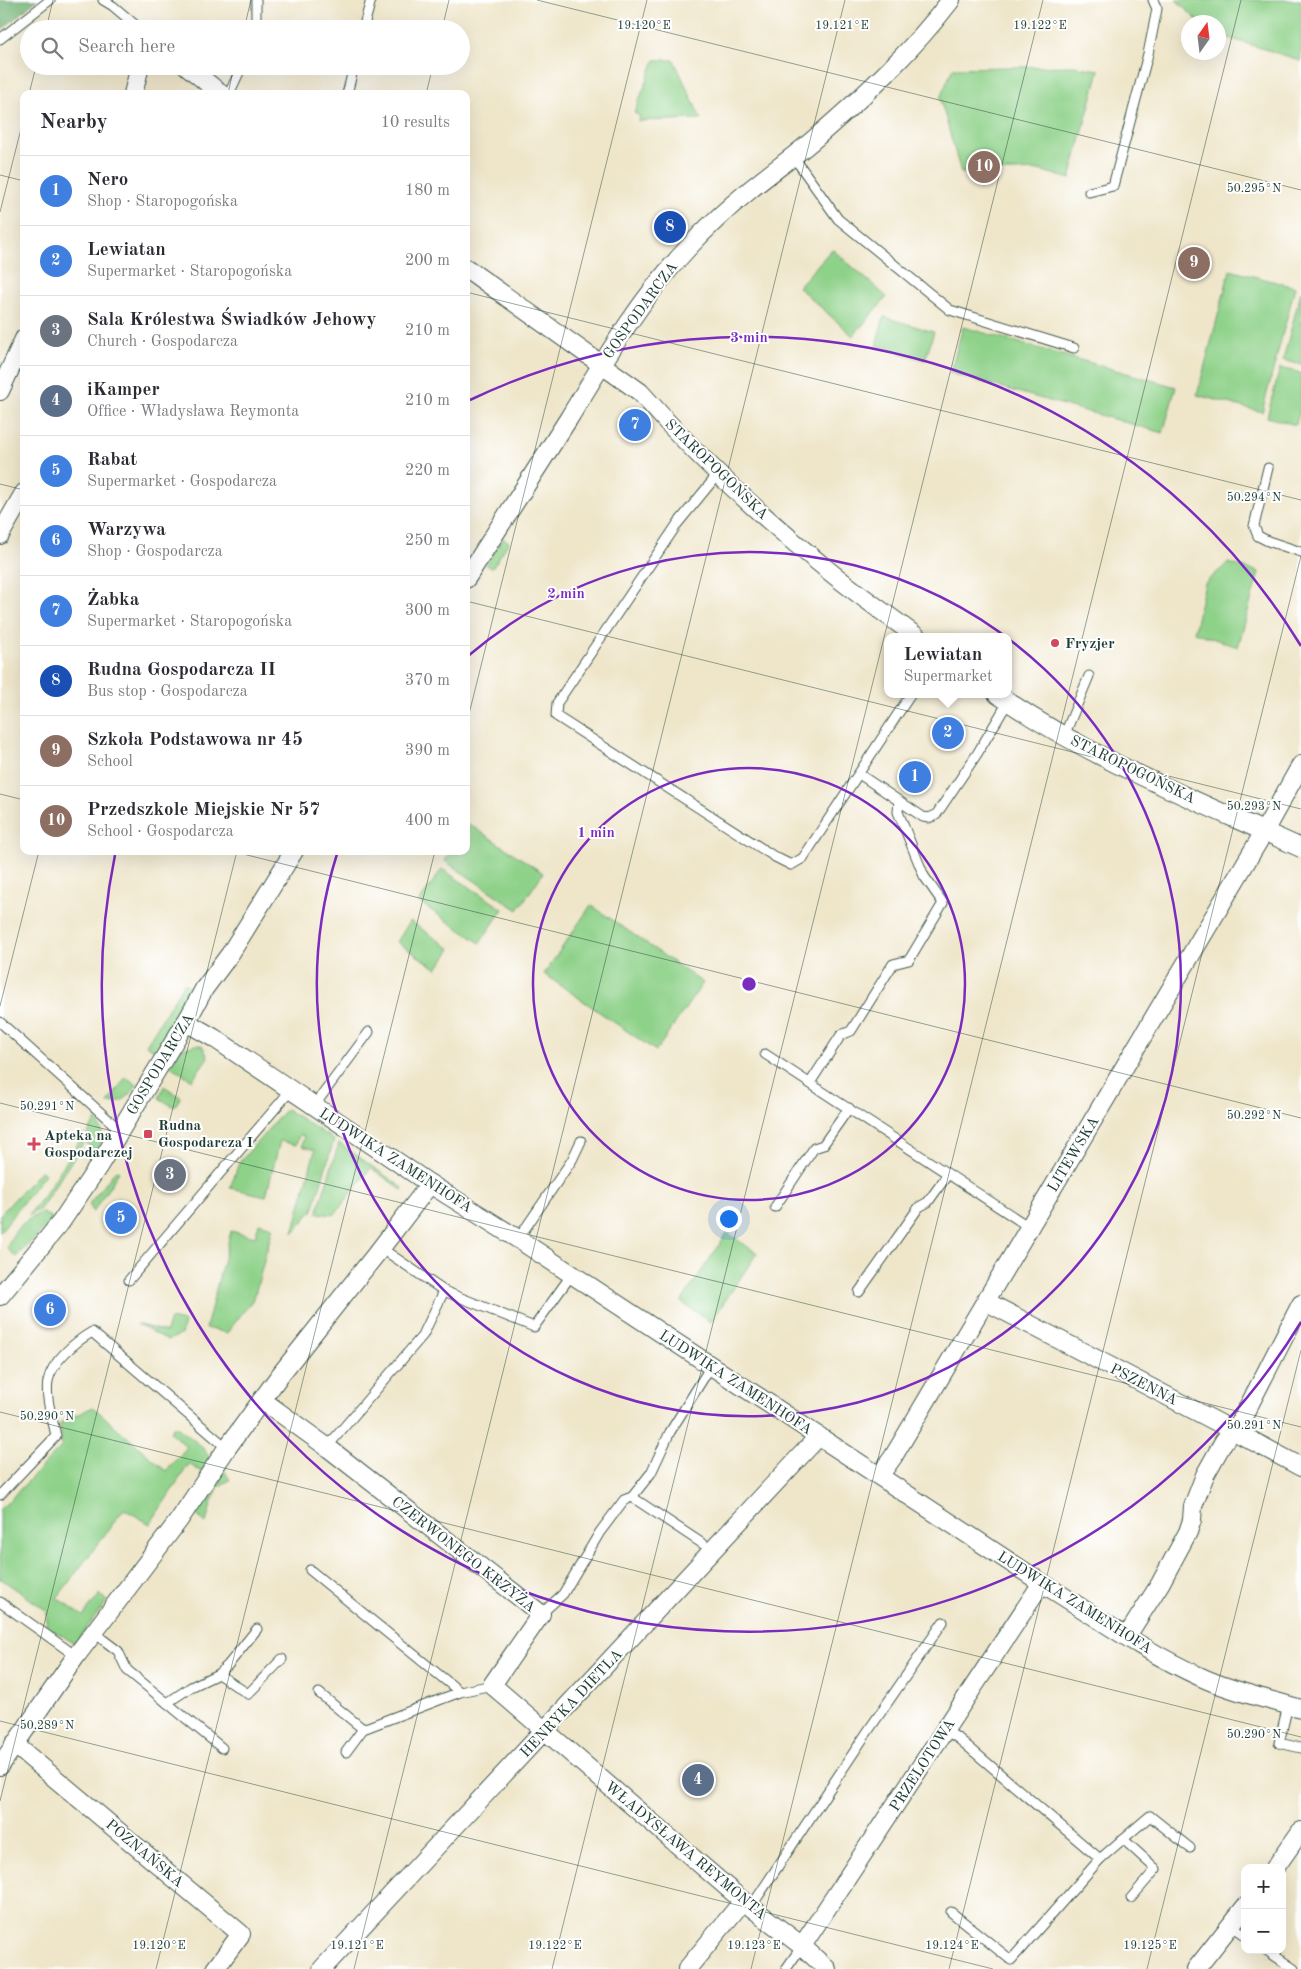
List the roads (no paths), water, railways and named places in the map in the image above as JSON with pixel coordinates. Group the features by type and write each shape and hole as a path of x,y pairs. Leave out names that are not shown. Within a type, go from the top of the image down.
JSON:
{"street":[{"name":"GOSPODARCZA","path":"470,573 601,364 634,315 685,250 752,188 820,135 880,79 935,21 951,0"},
{"path":"134,90 138,75"},
{"path":"198,75 216,90"},
{"name":"STAROPOGOŃSKA","path":"470,271 640,392 659,414 719,473 783,532 829,571 913,633"},
{"path":"0,390 20,348"},
{"path":"0,534 20,499"},
{"name":"STAROPOGOŃSKA","path":"1002,698 1103,758 1301,848"},
{"name":"LITEWSKA","path":"880,1475 893,1457 986,1302 1253,851 1301,766"},
{"name":"GOSPODARCZA","path":"0,1296 61,1222 98,1167 186,1022 198,998 230,954 292,855"},
{"name":"LUDWIKA ZAMENHOFA","path":"186,1022 214,1038 430,1184 572,1274 1042,1583 1127,1636 1174,1664 1204,1679 1237,1691 1294,1707"},
{"path":"0,1766 93,1632 179,1520 262,1400 430,1184"},
{"name":"PSZENNA","path":"986,1302 1301,1468"},
{"path":"1127,1636 1160,1584 1188,1532 1192,1520 1193,1506 1205,1475 1224,1441 1234,1431 1301,1304"},
{"name":"CZERWONEGO KRZYŻA","path":"262,1400 327,1447 541,1614 492,1685"},
{"name":"HENRYKA DIETLA","path":"322,1969 819,1436"},
{"name":"PRZELOTOWA","path":"802,1946 1042,1583"},
{"path":"492,1685 545,1730"},
{"name":"WŁADYSŁAWA REYMONTA","path":"545,1730 747,1904 802,1946 827,1969"},
{"name":"POZNAŃSKA","path":"14,1744 241,1934 215,1969"},
{"path":"1278,1864 1301,1831"},
{"path":"687,1969 747,1904"},
{"path":"1196,1969 1238,1930 1244,1909"}],"lane":[{"path":"24,20 50,0"},
{"path":"103,0 129,20"},
{"path":"255,20 256,0"},
{"path":"366,20 371,0"},
{"path":"1089,192 1113,186 1148,54 1157,9 1153,0"},
{"path":"0,38 20,23"},
{"path":"231,90 238,75"},
{"path":"349,90 352,75"},
{"path":"793,156 838,219 950,310 1074,348"},
{"path":"1268,468 1254,526 1258,536 1301,552"},
{"path":"719,473 672,531 557,703 556,716 775,857 791,865 803,858 908,698"},
{"path":"1064,736 1089,676"},
{"path":"859,774 923,817 936,816 977,754 1002,698"},
{"path":"810,1083 841,1035 851,1031 893,964 909,960 943,903 924,876 898,812 899,801"},
{"path":"0,1022 120,1130"},
{"path":"314,1106 369,1032"},
{"path":"766,1054 1029,1227"},
{"path":"129,1280 291,1090"},
{"path":"775,1207 814,1148 823,1146 849,1108"},
{"path":"518,1239 572,1160 581,1141"},
{"path":"859,1292 919,1207 928,1202 948,1174"},
{"path":"382,1248 444,1291 534,1327 572,1274"},
{"path":"327,1447 423,1335 444,1291"},
{"path":"0,1495 56,1436 48,1396 48,1382 53,1368 64,1355 79,1340 92,1332 227,1448"},
{"path":"541,1614 563,1594 600,1532 624,1500 632,1497 651,1473 670,1432 711,1366"},
{"path":"632,1497 712,1550"},
{"path":"310,1570 460,1692"},
{"path":"0,1602 76,1656"},
{"path":"747,1904 942,1622"},
{"path":"167,1703 191,1687 218,1674 228,1665 257,1629"},
{"path":"93,1632 118,1651 126,1670 222,1748"},
{"path":"218,1674 248,1694 282,1659"},
{"path":"346,1752 363,1729 460,1692 492,1685"},
{"path":"319,1693 363,1729"},
{"path":"1294,1707 1280,1743 1301,1748"},
{"path":"945,1730 959,1738 1100,1859"},
{"path":"951,1912 1011,1960 1100,1859 1150,1816 1190,1848"},
{"path":"1123,1839 1156,1868 1131,1898"},
{"path":"786,1969 802,1946"},
{"path":"1272,1954 1294,1969"}],"place":[{"name":"Przedszkole Miejskie Nr 57","path":"984,167"},
{"name":"Rudna Gospodarcza II","path":"670,227"},
{"name":"Szkoła Podstawowa nr 45","path":"1194,263"},
{"name":"Żabka","path":"635,425"},
{"name":"Fryzjer","path":"1055,643"},
{"name":"Lewiatan","path":"948,733"},
{"name":"Nero","path":"915,777"},
{"name":"Rudna Gospodarcza I","path":"148,1134"},
{"name":"Apteka na Gospodarczej","path":"34,1144"},
{"name":"Sala Królestwa Świadków Jehowy","path":"170,1175"},
{"name":"Rabat","path":"121,1218"},
{"name":"Warzywa","path":"50,1310"},
{"name":"iKamper","path":"698,1780"}]}
